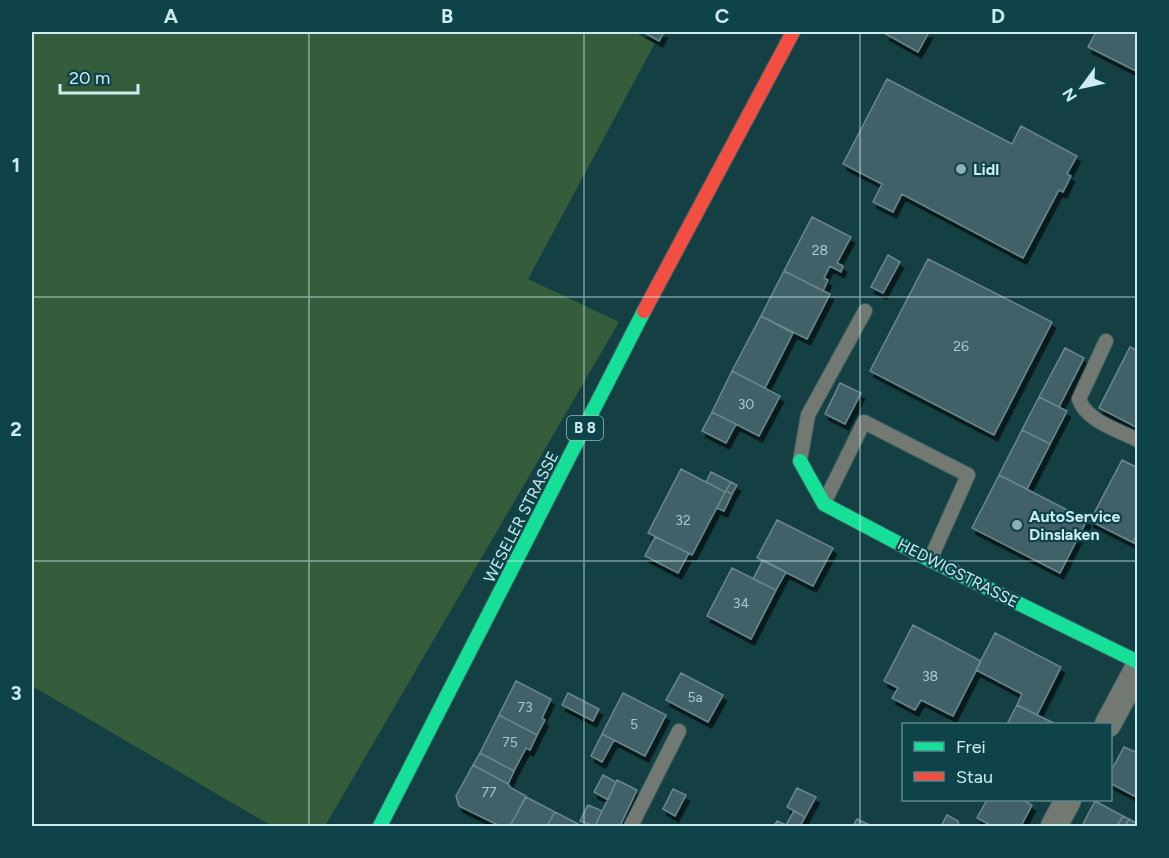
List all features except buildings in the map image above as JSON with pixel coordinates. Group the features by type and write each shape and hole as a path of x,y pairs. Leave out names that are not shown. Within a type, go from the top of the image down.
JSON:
{"main road":[{"name":"WESELER STRASSE","path":"380,826 669,263 793,32"},
{"path":"800,460 824,504"},
{"name":"HEDWIGSTRASSE","path":"824,504 930,560 1137,662"}],"street":[{"path":"1109,723 1137,668"},
{"path":"1054,826 1067,801"}],"lane":[{"path":"800,460 808,415 865,311"},
{"path":"1106,341 1079,399 1089,415 1137,440"},
{"path":"824,504 864,422 968,475 930,560"},
{"path":"631,826 679,731"}],"green space":[{"path":"32,32 634,32 655,43 528,279 619,322 325,826 272,826 32,686"}],"traffic: fast":[{"path":"380,826 644,311"},
{"path":"800,461 824,504 930,560 1138,662"}],"traffic: jam":[{"path":"644,311 793,32"}],"place":[{"name":"Lidl","path":"961,169"},
{"name":"AutoService Dinslaken","path":"1017,525"}]}
